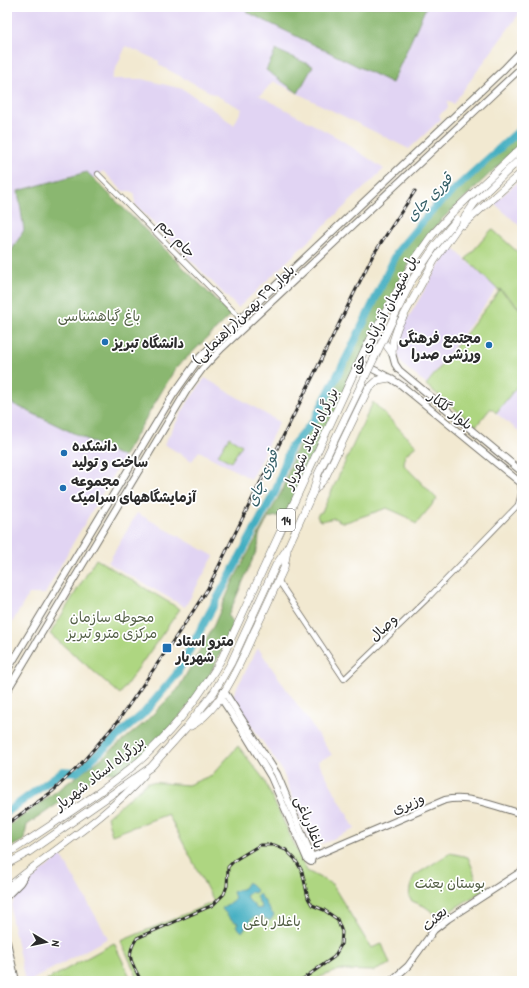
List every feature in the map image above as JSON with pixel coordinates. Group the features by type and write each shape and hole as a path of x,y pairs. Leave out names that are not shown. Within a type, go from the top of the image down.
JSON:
{"highway":[{"name":"بزرگراه استاد شهریار","path":"7,854 48,828 128,771 178,723 207,684 222,658 359,362 413,262 432,235 451,214 522,147"},
{"path":"392,353 393,340 398,326 434,261 476,201 522,157"},
{"path":"454,234 522,172"},
{"name":"پل شهیدان آذرآبادی حق","path":"313,492 318,474 405,293 428,255 457,219 476,201"},
{"path":"382,317 386,326 393,328 398,326"},
{"path":"371,338 374,336 381,338 392,353"},
{"path":"351,380 359,377 362,378 366,381 368,389"},
{"path":"313,492 325,478 368,389 378,380 390,378"},
{"name":"بزرگراه استاد شهریار","path":"7,864 29,852 151,767 185,729 214,692 232,662 276,565 287,549 313,492"},
{"path":"185,729 204,716 222,694 239,667 284,568 287,549"},
{"path":"7,888 81,832 127,794 151,767"},
{"path":"7,883 16,881"}],"main road":[{"name":"بلوار ٢٩ بهمن(راهنمایی)","path":"7,671 173,395 200,357 504,69 522,50"},
{"name":"بلوار ٢٩ بهمن(راهنمایی)","path":"8,687 187,390 203,368 222,348 522,67"},
{"path":"364,202 371,209"},
{"name":"بلوار گلکار","path":"392,353 395,364 399,370 522,472"},
{"name":"بلوار گلکار","path":"359,362 390,378 412,394 521,483"},
{"name":"باغلارباغی","path":"222,694 243,731 274,776 310,858"},
{"name":"وزیری","path":"310,858 445,800 460,798 522,814"},
{"name":"بعثت","path":"391,981 408,966 434,930 448,919 522,871"},
{"path":"7,896 20,883 25,874"},
{"path":"7,942 16,981"},
{"path":"7,965 10,981"}],"street":[{"name":"جام جم","path":"98,174 240,318"},
{"path":"520,504 521,483"},
{"name":"وصال","path":"278,580 344,679 428,598 520,504"}],"shaded area":[{"name":"دانشگاه تبریز","path":"7,7 522,7 522,10 453,104 447,101 448,108 439,115 441,119 409,149 273,81 261,95 257,94 340,139 384,169 238,308 135,204 135,195 131,191 123,191 103,171 93,178 231,315 175,369 69,550 45,594 29,594 7,631","holes":["126,46 159,61 159,65 242,109 234,125 183,89 142,79 111,79"]},
{"path":"519,181 522,183 522,228 494,203"},
{"path":"453,248 497,289 426,384 404,366 398,356 398,342 403,327 439,265"},
{"path":"205,378 279,422 251,479 199,451 192,461 164,444 188,402"},
{"path":"522,380 522,434 496,413"},
{"path":"137,513 214,556 185,607 108,563"},
{"path":"258,648 332,755 318,761 355,829 321,844 309,840 282,770 232,697"},
{"path":"61,855 108,938 30,981 25,981 11,916 12,905 15,897 21,889"}],"green space":[{"path":"245,7 426,7 392,83 247,12"},
{"path":"276,50 313,66 298,93 266,70"},
{"path":"522,130 522,143 439,222 413,256 287,514 268,518 259,536 258,547 228,616 234,625 207,680 177,720 150,749 119,774 104,772 27,825 24,840 7,849 7,827 98,761 143,724 178,689 214,625 233,581 284,487 294,454 311,429 402,249 433,212"},
{"name":"باغ گیاهشناسی","path":"87,172 231,315 175,369 123,457 7,401 7,258 24,230 18,191"},
{"path":"492,229 522,256 522,310 500,289 498,290 466,259"},
{"name":"مجتمع فرهنگی ورزشی صدرا","path":"500,290 522,311 522,380 496,413 491,408 476,426 426,385"},
{"path":"373,402 416,446 405,455 404,465 437,499 416,524 405,516 387,508 346,522 342,522 334,518 322,521 319,520 317,516 322,512"},
{"path":"229,437 242,445 231,462 218,455"},
{"name":"محوطه سازمان مرکزی مترو تبریز","path":"96,559 180,609 120,694 50,634"},
{"name":"باغلار باغی","path":"238,746 263,778 307,871 332,884 371,948 382,944 390,964 374,971 339,970 320,977 316,981 139,981 121,941 214,902 168,814 112,835 107,817 148,782 188,785 212,775"},
{"name":"بوستان بعثت","path":"450,853 468,857 474,872 475,881 489,887 437,919 431,911 412,901 409,897 410,888 414,876"},
{"path":"114,943 132,981 45,981"}],"water":[{"path":"248,882 257,891 255,893 251,892 246,896 249,900 257,909 262,908 256,896 259,894 274,915 270,921 260,917 251,919 242,932 236,926 238,923 232,920 222,909 234,900 235,898 233,892 244,888"}],"waterway":[{"name":"قوری چای","path":"7,812 63,771 77,772 144,713 176,675 276,490 290,448 313,422 351,349 398,251 432,210 522,128"}],"railway":[{"path":"7,824 53,791 79,766 118,721 208,588 373,255 415,191"},
{"path":"141,981 130,955 137,938 213,905 224,894 227,886 228,867 235,860 260,845 274,845 286,850 295,859 302,871 308,898 312,905 324,910 337,919 342,932 341,945 334,957 300,981"}],"place":[{"name":"دانشگاه تبریز","path":"105,342"},
{"name":"مجتمع فرهنگی ورزشی صدرا","path":"489,345"},
{"name":"دانشکده ساخت و تولید","path":"64,453"},
{"name":"مجموعه آزمایشگاههای سرامیک","path":"63,488"},
{"name":"مترو استاد شهریار","path":"167,648"}]}
